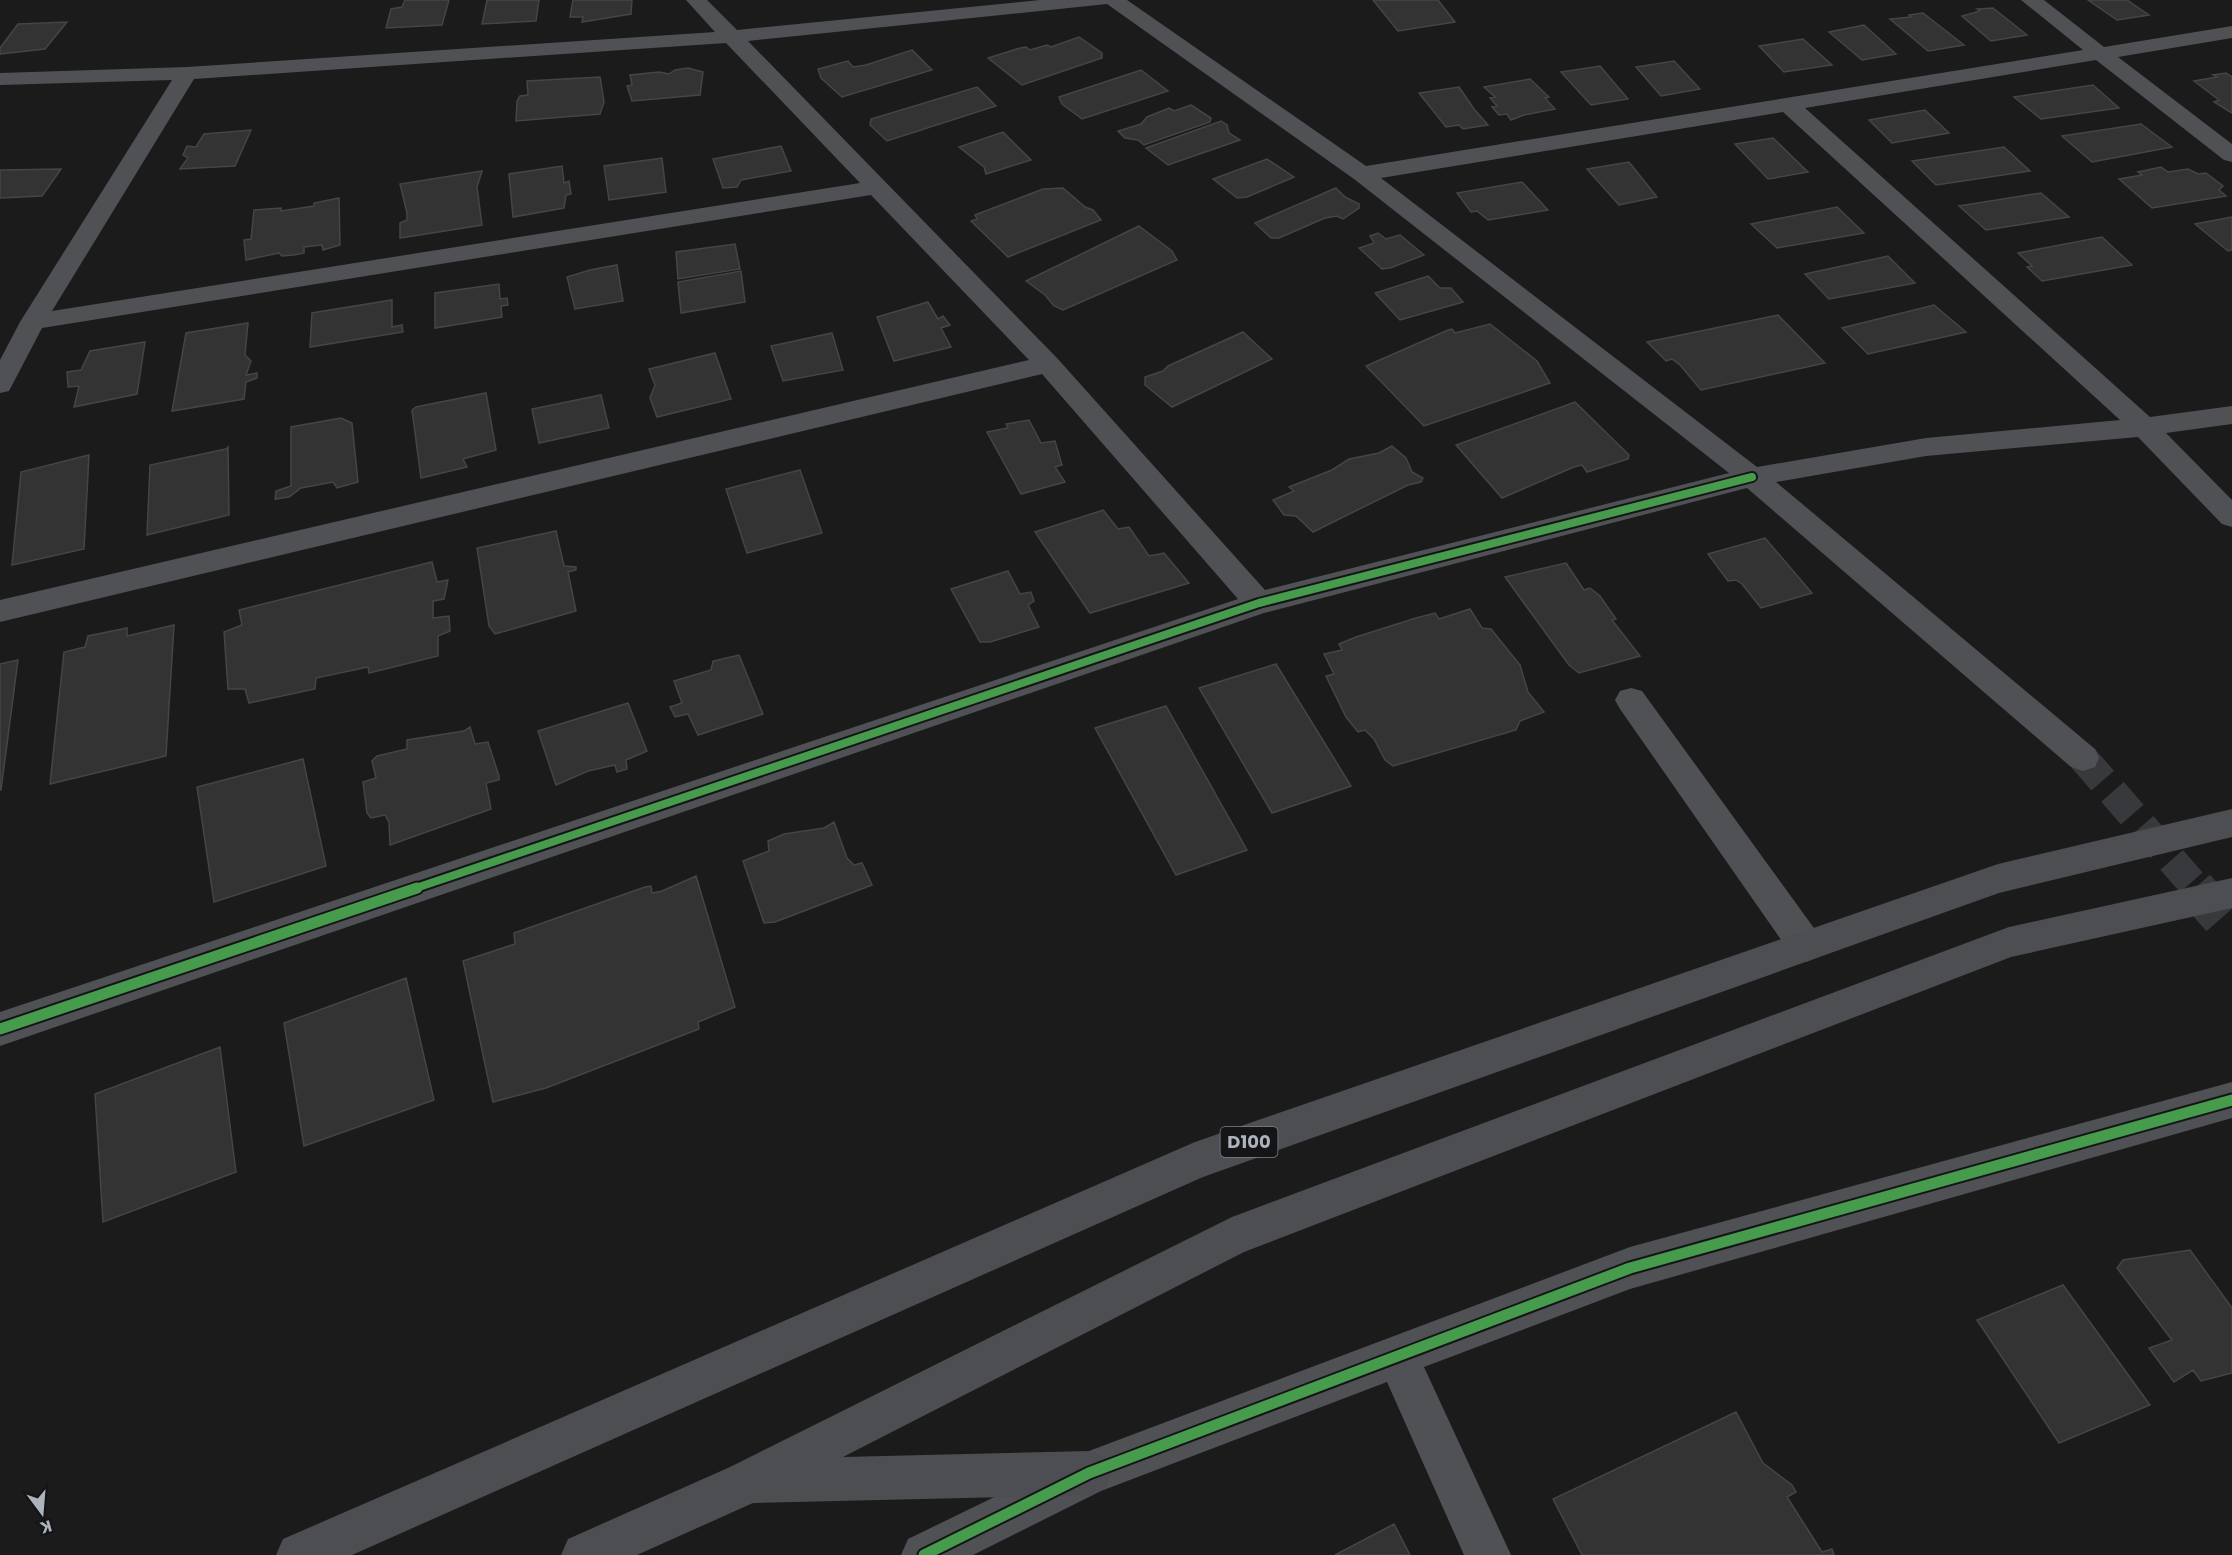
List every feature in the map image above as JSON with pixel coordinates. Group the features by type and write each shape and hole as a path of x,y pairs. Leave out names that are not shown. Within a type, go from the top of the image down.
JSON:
{"highway":[{"name":"D100","path":"299,1555 1195,1161 1998,879 2232,823"},
{"path":"584,1555 746,1483 1232,1238 2009,942 2232,893"},
{"path":"746,1483 1089,1473"}],"street":[{"path":"696,0 1048,364 1259,603"},
{"path":"0,79 187,73 730,37 1101,0"},
{"path":"1114,0 1362,174 1752,477 2084,758"},
{"path":"2031,0 2232,155"},
{"path":"1362,174 2232,32"},
{"path":"0,385 33,322 187,73"},
{"path":"1787,104 2144,428 2232,517"},
{"path":"33,322 876,188"},
{"path":"0,611 1048,364"},
{"path":"0,1029 1259,603 1752,477 1926,447 2144,428 2232,415"},
{"path":"1631,700 1806,946"},
{"path":"924,1555 1089,1473 1630,1268 2232,1100"},
{"path":"1397,1356 1488,1555"}],"building":[{"path":"405,0 449,0 442,25 386,28 391,9 402,7"},
{"path":"487,0 539,0 536,21 482,24"},
{"path":"573,0 632,0 631,14 582,22 583,17 570,17"},
{"path":"1373,0 1438,0 1455,22 1398,31"},
{"path":"2088,0 2127,0 2149,15 2117,20"},
{"path":"1993,8 2027,35 1991,41 1962,16 1980,11 1977,9"},
{"path":"1923,13 1964,45 1928,51 1890,19"},
{"path":"67,22 45,49 0,54 0,48 18,24"},
{"path":"1864,25 1896,54 1862,60 1829,32"},
{"path":"1079,37 1102,53 1102,58 1022,85 988,58 1020,48 1026,47 1030,50 1047,45 1051,47"},
{"path":"1803,39 1832,65 1784,72 1759,46"},
{"path":"912,50 932,70 842,97 821,78 818,69 848,61 853,67 866,65"},
{"path":"1674,61 1700,89 1661,96 1636,67"},
{"path":"1600,66 1628,99 1591,105 1561,72"},
{"path":"688,68 703,72 700,95 632,101 627,86 632,85 630,75 659,72 669,74 675,70"},
{"path":"1141,70 1168,91 1082,119 1062,104 1059,97"},
{"path":"2226,73 2232,77 2232,113 2214,102 2219,100 2194,81"},
{"path":"600,77 604,102 600,114 516,121 517,101 520,96 528,95 527,81"},
{"path":"1530,79 1549,97 1545,98 1555,109 1511,120 1507,114 1499,115 1492,107 1497,106 1490,98 1495,97 1484,87"},
{"path":"2093,85 2119,108 2041,119 2014,97"},
{"path":"977,87 996,106 887,141 870,125 871,119"},
{"path":"1459,87 1488,125 1463,129 1459,125 1446,127 1419,93"},
{"path":"1191,105 1211,118 1210,122 1144,145 1138,140 1125,138 1118,131 1141,124 1147,117 1169,108 1174,111"},
{"path":"1925,110 1949,133 1892,143 1869,120"},
{"path":"1221,121 1227,125 1229,133 1240,140 1168,165 1146,148"},
{"path":"2141,124 2172,147 2092,162 2062,136"},
{"path":"251,130 235,166 180,169 188,158 183,155 187,146 196,147 204,134"},
{"path":"1003,132 1031,160 986,174 984,167 959,147"},
{"path":"1773,138 1808,172 1768,179 1735,144"},
{"path":"781,146 791,171 741,180 737,187 723,188 713,159"},
{"path":"2004,147 2030,171 1936,185 1912,161"},
{"path":"662,158 666,192 609,200 604,166"},
{"path":"1267,159 1294,177 1247,197 1237,198 1213,179"},
{"path":"1629,162 1657,197 1619,205 1587,169"},
{"path":"562,166 564,183 569,181 571,194 566,195 564,208 513,217 509,174"},
{"path":"2161,167 2168,172 2188,169 2198,174 2206,173 2223,186 2219,190 2226,196 2152,208 2119,179 2142,175 2138,172"},
{"path":"61,169 42,196 0,198 0,170"},
{"path":"482,171 477,187 482,225 400,238 400,223 407,220 407,213 400,184"},
{"path":"1522,182 1548,210 1488,220 1477,211 1471,212 1457,193"},
{"path":"1063,188 1085,207 1093,210 1101,220 1008,257 971,221 977,219 975,215 1043,189"},
{"path":"1336,188 1345,197 1359,204 1359,208 1343,219 1337,216 1325,218 1279,238 1271,238 1255,223"},
{"path":"2041,193 2069,217 1986,230 1959,206"},
{"path":"339,198 340,245 323,250 322,245 304,247 304,253 282,256 279,253 246,260 244,240 251,239 254,210 281,208 281,211 314,206 314,203"},
{"path":"1837,207 1864,233 1777,248 1751,224"},
{"path":"2232,217 2232,250 2228,251 2195,224"},
{"path":"1139,226 1172,251 1177,260 1063,310 1054,306 1045,295 1026,281"},
{"path":"1378,233 1386,239 1400,235 1424,255 1382,269 1359,248 1374,243 1370,236"},
{"path":"2102,237 2132,265 2042,281 2027,267 2032,266 2018,253"},
{"path":"735,244 740,269 678,279 676,252"},
{"path":"1888,256 1915,283 1829,299 1805,274"},
{"path":"617,265 623,301 575,309 567,277"},
{"path":"741,271 745,302 681,313 678,282"},
{"path":"1428,276 1440,288 1451,288 1463,302 1400,320 1375,293"},
{"path":"499,284 500,299 507,298 508,305 501,306 502,317 435,328 435,293"},
{"path":"392,300 392,327 402,325 403,332 310,347 312,313"},
{"path":"928,302 938,319 943,316 950,325 941,328 951,347 894,361 877,317"},
{"path":"1934,305 1966,332 1868,354 1842,328"},
{"path":"1778,315 1825,363 1701,390 1680,365 1672,359 1666,361 1647,342"},
{"path":"248,323 245,355 251,361 246,375 257,373 257,378 246,382 244,399 172,411 186,333"},
{"path":"1490,324 1537,361 1550,383 1424,426 1366,366 1448,330 1452,329 1455,333"},
{"path":"1243,332 1272,359 1172,407 1145,385 1145,377 1163,371 1168,366"},
{"path":"832,333 843,370 783,381 771,346"},
{"path":"145,342 137,394 74,407 79,386 68,387 67,372 81,370 90,351"},
{"path":"715,353 731,399 657,417 650,398 655,385 649,369"},
{"path":"486,393 496,450 463,459 467,467 421,478 412,410 416,407"},
{"path":"601,395 609,428 539,443 532,409"},
{"path":"1575,402 1629,455 1628,459 1587,472 1582,465 1574,467 1502,498 1456,445"},
{"path":"341,418 352,423 358,482 337,488 333,482 301,488 289,497 275,499 276,491 291,486 291,427"},
{"path":"1029,420 1041,443 1055,441 1062,465 1055,467 1065,482 1021,494 987,432 1008,428 1006,424"},
{"path":"1392,446 1406,458 1412,472 1423,478 1421,482 1408,485 1313,532 1296,516 1284,515 1273,500 1294,491 1289,487 1332,470 1349,459 1379,453"},
{"path":"228,447 229,515 147,535 150,465"},
{"path":"89,455 84,549 12,565 21,472"},
{"path":"800,470 822,533 747,553 726,489"},
{"path":"1103,510 1118,529 1129,527 1149,556 1164,553 1189,583 1090,613 1035,532"},
{"path":"556,531 564,566 576,567 576,570 568,572 576,611 495,634 489,626 477,548"},
{"path":"1765,538 1812,593 1761,608 1742,584 1736,580 1728,581 1708,554"},
{"path":"432,562 437,582 448,580 444,599 433,601 433,618 449,616 450,631 438,636 438,656 369,673 368,667 316,678 315,689 249,703 245,689 228,689 224,632 242,625 239,610"},
{"path":"1566,563 1584,590 1590,588 1600,596 1616,619 1612,620 1640,656 1579,673 1569,665 1505,577"},
{"path":"1008,571 1020,594 1031,592 1034,601 1028,605 1039,627 990,642 980,642 951,589"},
{"path":"1470,609 1482,628 1491,629 1520,665 1528,692 1544,712 1520,721 1516,730 1393,766 1385,760 1374,739 1365,730 1358,732 1346,717 1326,676 1334,674 1324,654 1342,650 1339,644 1356,637 1416,618 1435,613 1439,619"},
{"path":"174,625 166,756 50,784 64,652 85,647 88,636 127,628 127,636"},
{"path":"739,655 763,714 698,735 688,714 675,717 670,707 682,703 674,681 711,670 713,661"},
{"path":"18,660 1,790 0,790 0,664"},
{"path":"1276,664 1351,786 1272,813 1199,688"},
{"path":"628,703 647,751 626,760 627,769 617,772 615,765 588,771 556,785 538,731"},
{"path":"1166,706 1247,850 1176,875 1095,728"},
{"path":"470,727 475,744 488,742 499,776 499,780 486,783 491,809 390,845 389,822 385,815 371,818 367,813 363,782 376,778 372,761 377,756 407,749 407,740 464,731"},
{"path":"303,759 326,866 214,902 197,787"},
{"path":"834,822 847,858 854,865 862,863 872,885 775,922 764,923 743,861 769,851 768,841 784,834 824,828"},
{"path":"696,876 735,1007 698,1022 699,1029 546,1088 493,1102 463,961 515,944 514,933 645,887 651,886 652,893 662,891"},
{"path":"406,978 434,1100 304,1146 284,1023"},
{"path":"220,1047 236,1172 103,1222 95,1094"},
{"path":"2190,1250 2232,1308 2232,1373 2201,1381 2193,1370 2174,1382 2149,1348 2172,1340 2117,1268 2123,1260"},
{"path":"2063,1285 2150,1405 2059,1443 1977,1320"},
{"path":"1736,1412 1763,1463 1792,1485 1796,1492 1787,1497 1822,1552 1832,1549 1834,1555 1582,1555 1553,1499"},
{"path":"1394,1524 1410,1555 1335,1555"}],"tunnel":[{"path":"2083,758 2197,889"},
{"path":"2195,888 2232,930"}],"cycle path":[{"path":"0,1029 1259,603 1752,477"},
{"path":"924,1555 1089,1473 1630,1268 2232,1100"}]}
